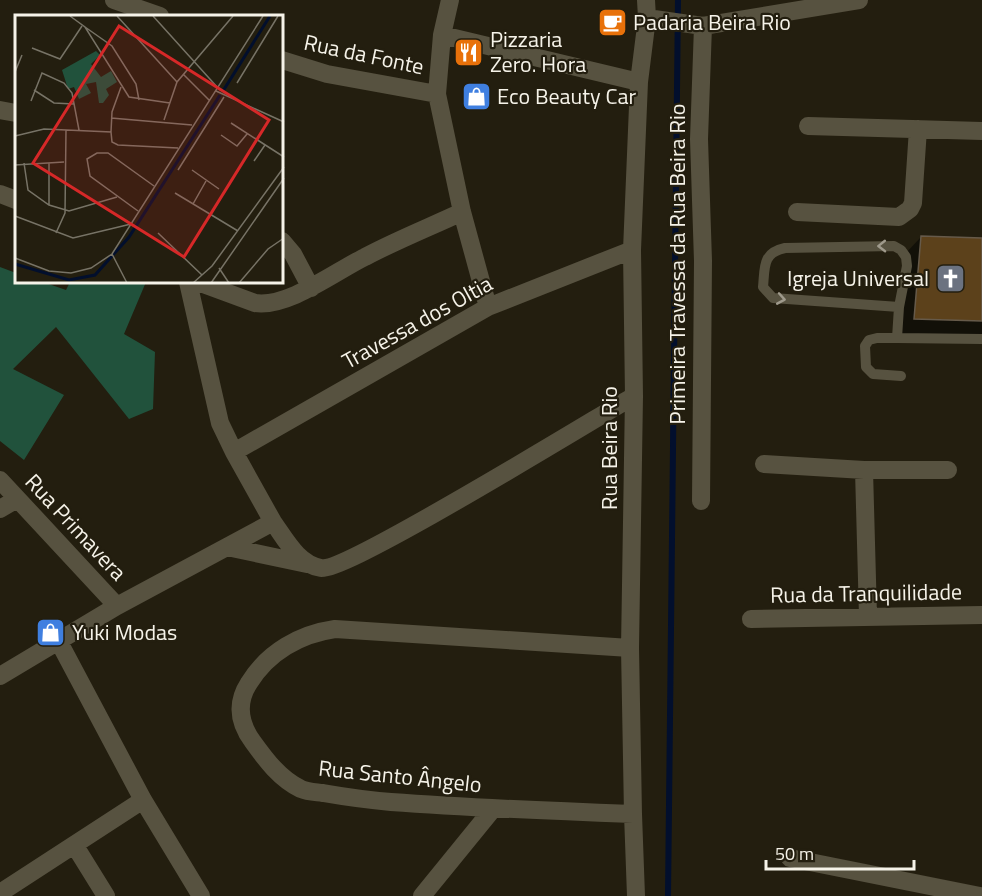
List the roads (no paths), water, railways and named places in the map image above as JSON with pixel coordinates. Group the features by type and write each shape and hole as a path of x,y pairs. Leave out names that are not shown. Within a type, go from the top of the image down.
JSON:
{"street":[{"path":"114,0 157,15"},
{"path":"450,0 442,35 437,94 462,212 488,307"},
{"path":"648,9 701,26 859,0"},
{"name":"Rua Beira Rio","path":"636,895 630,648 634,396 632,250 639,82 648,9"},
{"name":"Primeira Travessa da Rua Beira Rio","path":"701,26 699,139 703,261 701,501"},
{"path":"442,35 639,82"},
{"name":"Rua da Fonte","path":"284,61 327,74 437,94"},
{"path":"0,110 15,113"},
{"path":"808,126 982,131"},
{"path":"796,213 899,217 905,214 913,203 918,129"},
{"path":"0,194 15,200"},
{"path":"203,284 255,303 264,304 311,288 364,257 462,212"},
{"path":"284,244 293,254 311,288"},
{"name":"Travessa dos Oltia","path":"234,452 488,307 632,250"},
{"path":"188,284 220,423 273,522 294,551 307,564"},
{"path":"228,547 324,569 342,563 432,515 634,396"},
{"path":"764,465 864,470 948,470"},
{"path":"864,470 868,616"},
{"name":"Rua Primavera","path":"0,480 117,606"},
{"path":"0,509 17,498"},
{"path":"0,676 117,606 273,522"},
{"name":"Rua da Tranquilidade","path":"752,619 982,615"},
{"name":"Rua Santo Ângelo","path":"630,648 335,629 321,631 291,642 270,657 249,682 241,698 240,717 247,734 264,757 284,779 303,790 354,799 492,810 633,813"},
{"path":"59,642 143,800 201,896"},
{"path":"0,893 143,800"},
{"path":"422,896 492,810"},
{"path":"75,846 106,896"},
{"path":"790,858 980,896"}],"lane":[{"path":"897,338 899,307 907,266 906,257 901,250 894,246 785,248 771,254 765,261 763,287 773,298 899,307"},
{"path":"901,375 873,374 866,367 865,346 869,340 982,339"}],"waterway":[{"path":"668,896 678,0"}],"place":[{"name":"Padaria Beira Rio","path":"612,22"},
{"name":"Pizzaria Zero. Hora","path":"469,52"},
{"name":"Eco Beauty Car","path":"476,96"},
{"name":"Igreja Universal","path":"950,278"},
{"name":"Yuki Modas","path":"51,632"}]}
